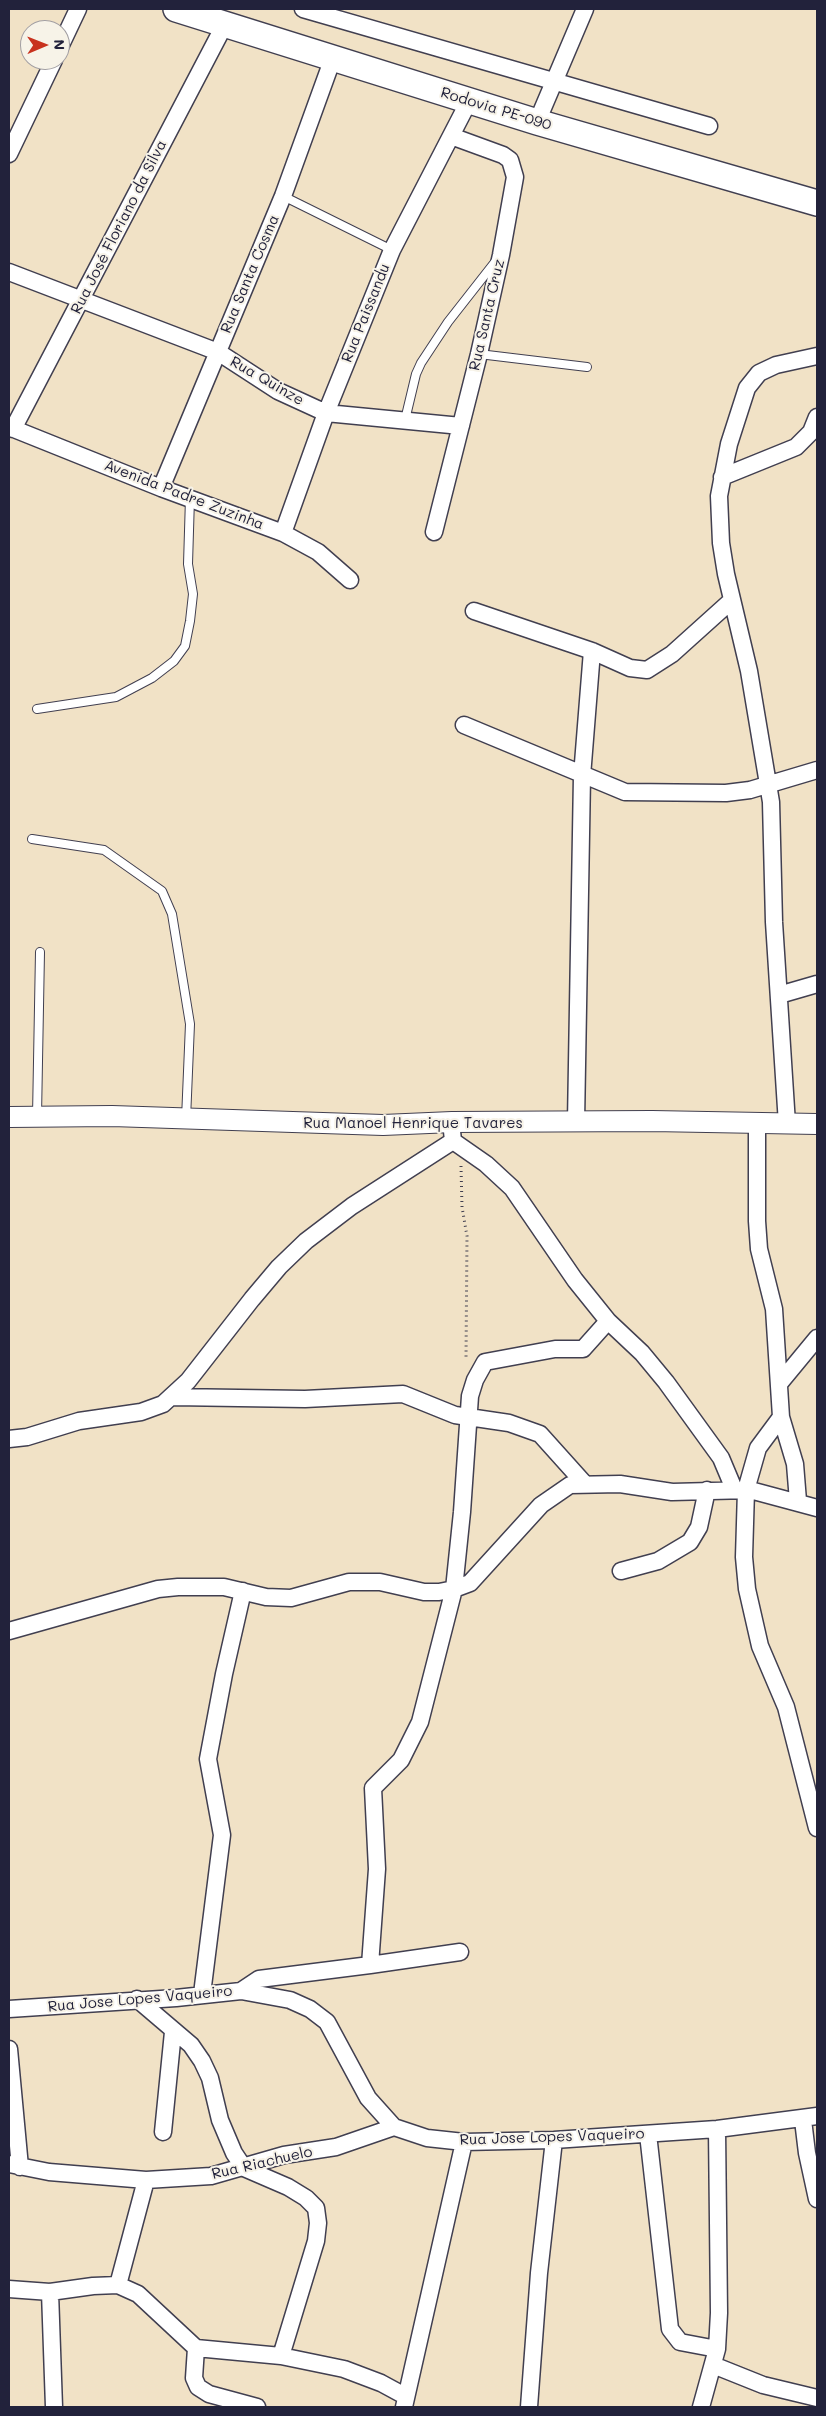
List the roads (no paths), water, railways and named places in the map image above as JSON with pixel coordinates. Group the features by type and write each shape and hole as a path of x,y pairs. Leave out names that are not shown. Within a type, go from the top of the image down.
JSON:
{"main road":[{"name":"Rodovia PE-090","path":"176,9 213,17 333,58 537,122 817,203"}],"street":[{"path":"70,26 78,9"},
{"path":"304,9 709,126"},
{"path":"537,122 585,9"},
{"name":"Rua José Floriano da Silva","path":"11,428 81,301 213,17"},
{"name":"Rua Santa Cosma","path":"161,488 283,196 333,58"},
{"path":"9,154 49,70"},
{"name":"Rua Paissandu","path":"283,533 326,414 392,250 469,101"},
{"name":"Rua Santa Cruz","path":"434,532 479,354 501,255 515,177 514,168 510,160 503,155 450,136"},
{"name":"Rua Quinze","path":"9,272 218,352 278,391 326,414 462,426"},
{"path":"787,1124 774,922 772,802 750,679 721,543 719,496 738,412 747,388 759,373 776,365 817,356"},
{"path":"722,477 796,447 811,432 817,416"},
{"name":"Avenida Padre Zuzinha","path":"11,428 161,488 283,533 318,552 350,580"},
{"path":"474,611 592,651 630,668 641,670 653,669 732,600"},
{"path":"576,1122 582,776 592,651"},
{"path":"464,725 582,776 625,792 726,794 750,790 817,770"},
{"path":"779,995 817,984"},
{"name":"Rua Manoel Henrique Tavares","path":"9,1117 186,1119 383,1126 455,1136 576,1122 817,1124"},
{"path":"757,1123 757,1221 759,1249 774,1309 781,1417 795,1464 798,1502"},
{"path":"9,1439 27,1437 79,1420 153,1409 173,1397 188,1381 268,1280 306,1241 352,1206 455,1136 512,1188 575,1280 608,1321 642,1353 685,1406 721,1458 740,1490"},
{"path":"370,1965 377,1869 373,1788 401,1760 420,1722 454,1589 462,1512 470,1396 475,1380 485,1362 555,1349 583,1349 608,1321"},
{"path":"779,1384 817,1338"},
{"path":"173,1397 304,1399 403,1394 455,1415 509,1423 540,1434 584,1483"},
{"path":"781,1417 758,1448 740,1490 744,1557 747,1589 760,1646 786,1707 817,1828"},
{"path":"9,1631 158,1589 210,1586 266,1597 291,1598 349,1582 370,1581 424,1592 454,1589 470,1583 541,1505 570,1485 584,1483 620,1484 672,1492 740,1490 798,1502 817,1508"},
{"path":"621,1571 658,1561 690,1542 699,1527 707,1490"},
{"path":"202,1994 222,1835 208,1759 224,1674 243,1591"},
{"path":"241,1991 259,1979 460,1952"},
{"name":"Rua Jose Lopes Vaqueiro","path":"9,2009 137,1999 176,1998 241,1991 290,2000 310,2009 327,2022 368,2098 394,2127 427,2138 464,2142 554,2140 717,2130 810,2118"},
{"path":"137,1999 191,2046 202,2061 210,2078 220,2120 234,2153 244,2168 288,2187 306,2198 313,2203 318,2214 316,2241 281,2356"},
{"path":"163,2132 173,2032"},
{"path":"9,2049 14,2166"},
{"path":"810,2118 807,2153 817,2200"},
{"name":"Rua Riachuelo","path":"14,2166 49,2172 146,2180 211,2176 284,2155 336,2147 394,2127"},
{"path":"701,2407 717,2349 719,2313 717,2130"},
{"path":"648,2134 670,2329 680,2342 717,2349"},
{"path":"529,2407 539,2273 554,2140"},
{"path":"9,2289 50,2292 93,2286 118,2286 138,2294 196,2348 281,2356 344,2369 381,2383 405,2402 464,2142"},
{"path":"118,2286 146,2180"},
{"path":"50,2292 54,2407"},
{"path":"196,2348 194,2378 198,2388 209,2394 257,2407"},
{"path":"713,2366 763,2385 817,2398"}],"lane":[{"path":"283,196 392,250"},
{"path":"405,420 416,374 425,355 448,322 501,255"},
{"path":"479,354 587,367"},
{"path":"37,709 116,697 152,678 174,661 184,646 193,594 188,564 190,498"},
{"path":"32,839 104,850 162,891 172,914 190,1024 186,1119"},
{"path":"36,1116 40,952"}]}
